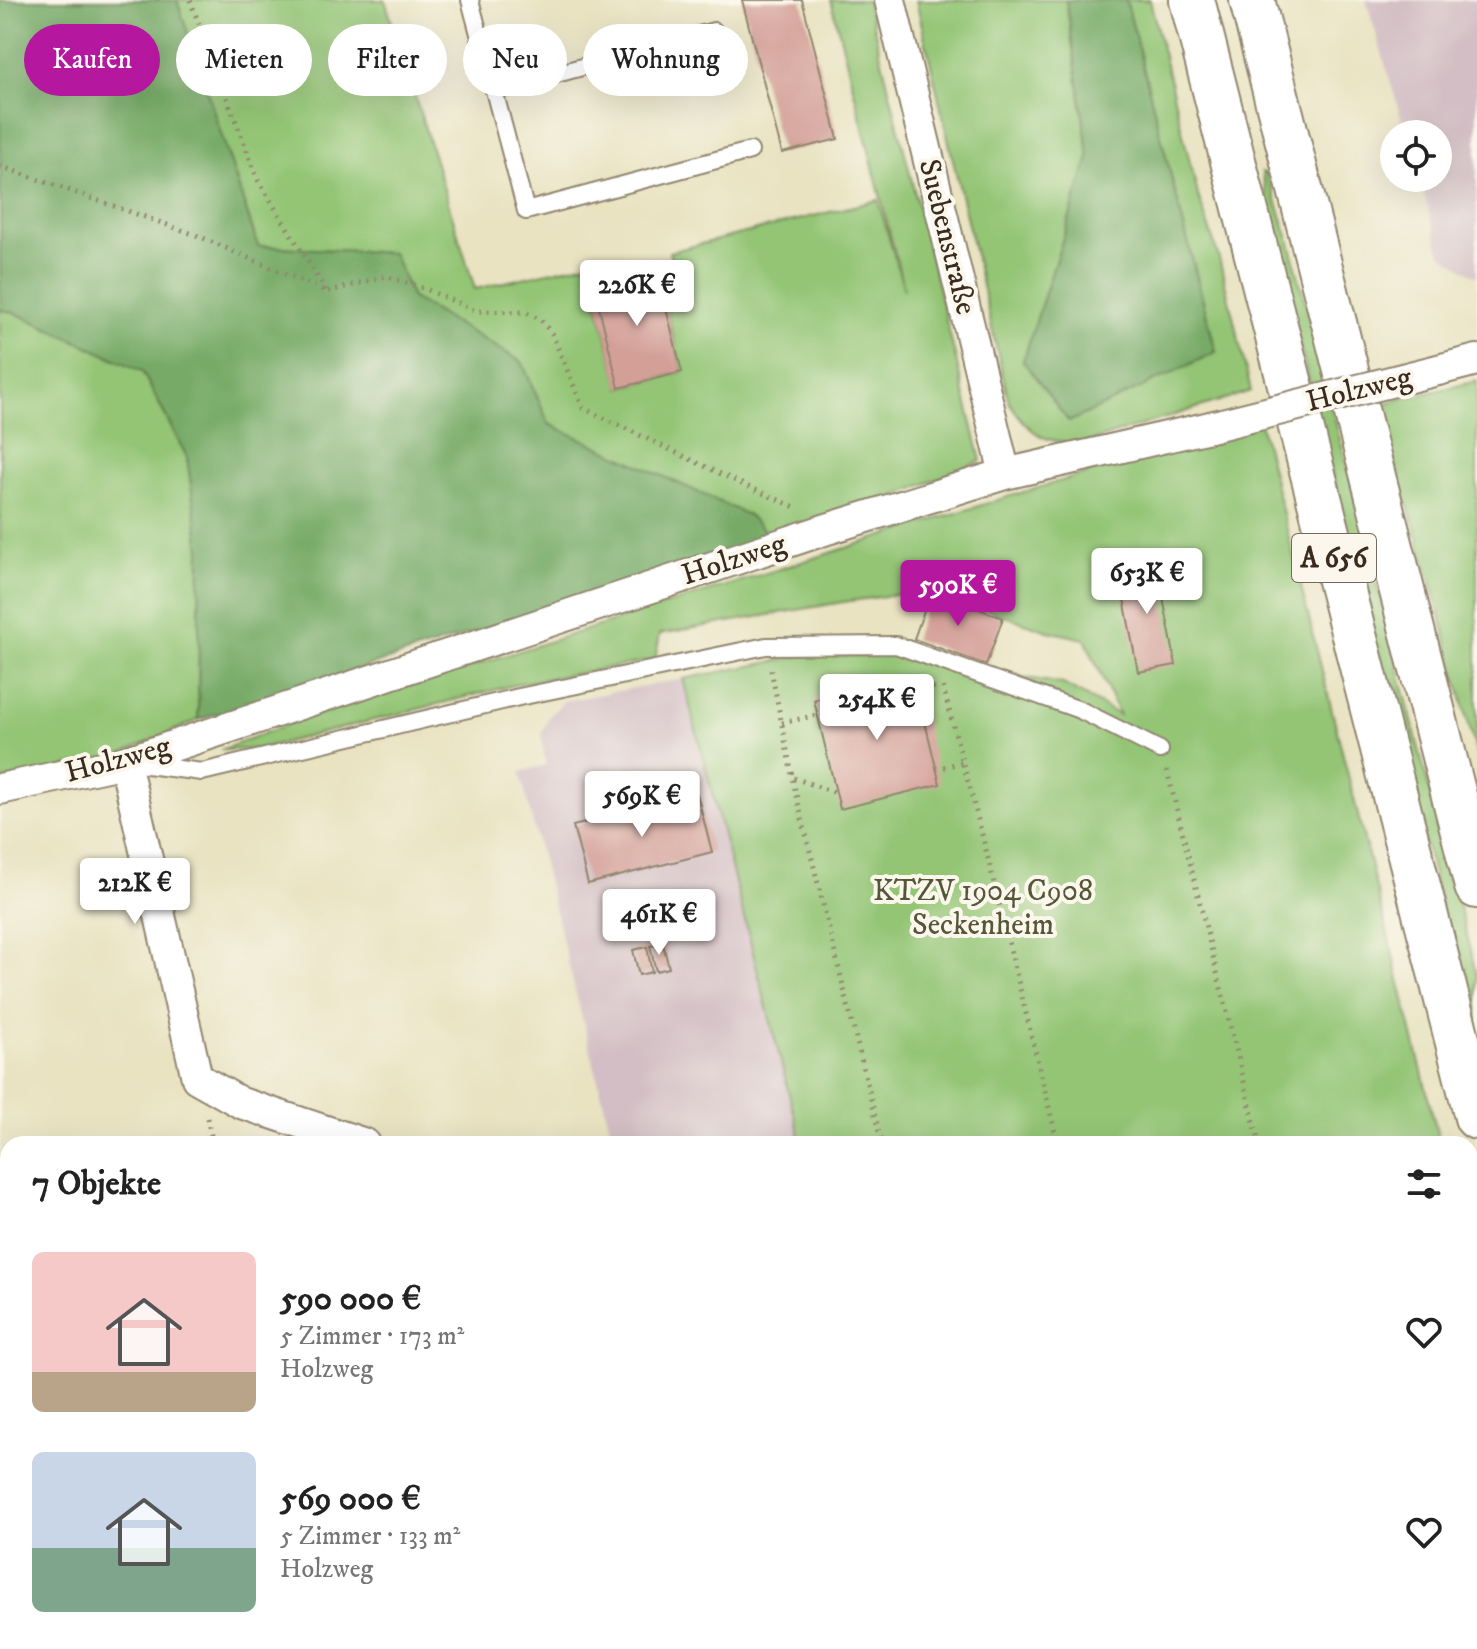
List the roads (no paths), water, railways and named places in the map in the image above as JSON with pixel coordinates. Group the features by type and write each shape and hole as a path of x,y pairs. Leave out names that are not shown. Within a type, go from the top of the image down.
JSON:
{"highway":[{"name":"A 656","path":"1192,0 1477,1117"},
{"name":"A 656","path":"1252,0 1477,886"}],"street":[{"name":"Suebenstraße","path":"890,0 1005,474"},
{"name":"Holzweg","path":"0,789 125,762 827,529 1005,474 1210,427 1477,360"},
{"path":"125,762 197,1078 241,1103 341,1136"}],"lane":[{"path":"470,0 476,24"},
{"path":"495,96 526,211 750,151"},
{"path":"125,762 202,772 519,697 766,646 896,645 1080,710 1160,750"}],"park label":[{"name":"KTZV 1904 C908 Seckenheim","path":"983,908"}]}
